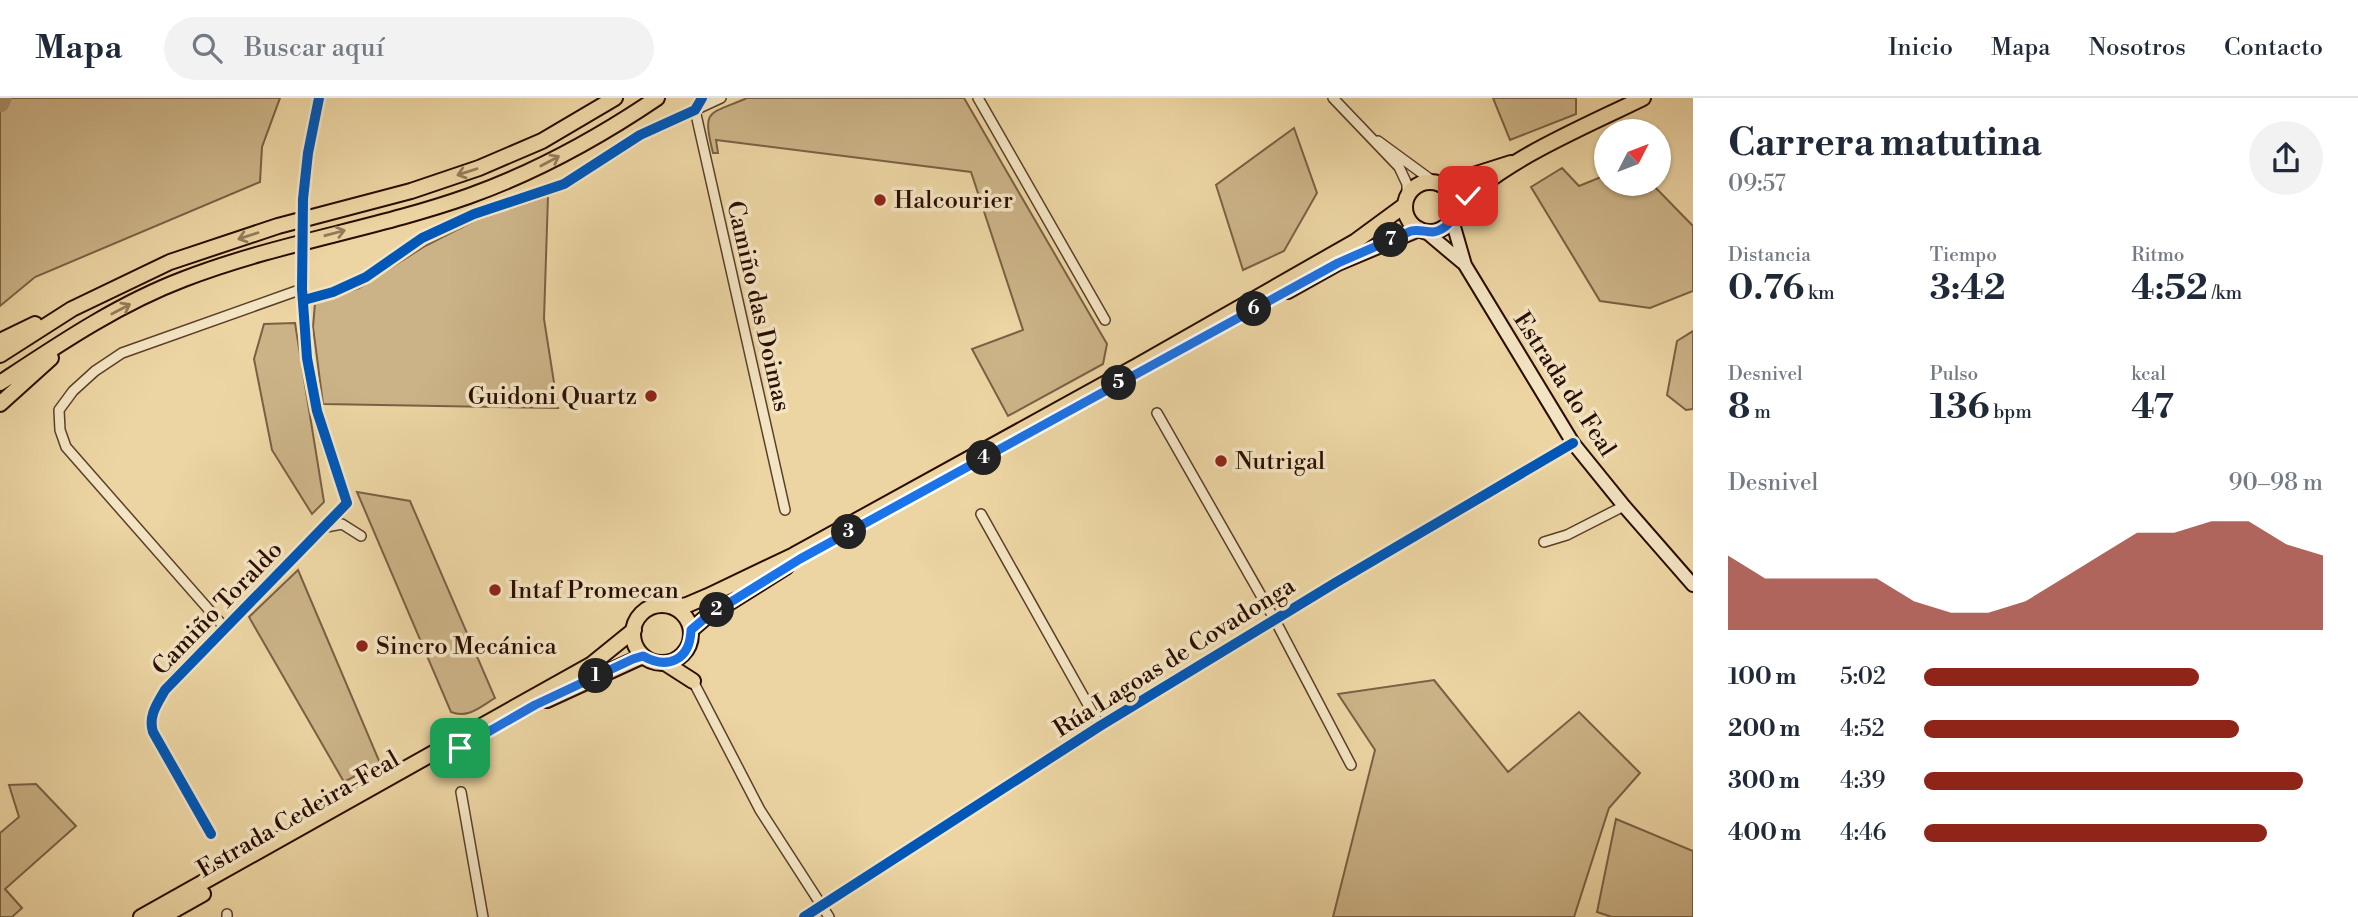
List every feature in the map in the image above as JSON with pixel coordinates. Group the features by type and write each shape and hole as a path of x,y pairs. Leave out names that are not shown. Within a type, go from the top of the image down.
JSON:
{"main road":[{"path":"0,341 170,262 278,226 411,191 479,168 542,141 615,98"},
{"path":"0,383 81,330 183,279 255,254 436,207 471,195 550,161 600,135 657,98"},
{"path":"691,630 705,618 800,559 1338,263 1422,230 1439,231 1468,196 1516,162 1627,103 1643,98"},
{"path":"676,607 686,616 691,630 691,642 677,659 665,663 654,662 643,656 635,644 634,630 638,618 647,609 660,605 676,607 698,601 794,555 1139,365 1344,248 1388,219 1418,185 1438,183 1516,162"},
{"path":"1438,183 1453,196 1454,216"},
{"path":"1406,201 1409,220 1422,230"},
{"name":"Estrada do Feal","path":"1454,216 1465,265 1573,443 1693,585"},
{"name":"Estrada do Feal","path":"1422,230 1465,265"},
{"path":"0,355 72,309"},
{"path":"0,404 81,330"},
{"name":"Estrada Cedeira-Feal","path":"141,917 592,664 634,630"},
{"path":"686,651 693,681"},
{"name":"Estrada Cedeira-Feal","path":"162,917 535,705 643,656"},
{"path":"665,663 693,681"}],"street":[{"path":"303,200 308,153 319,98"},
{"path":"695,110 702,98"},
{"path":"225,628 66,447 60,430 59,410 80,384 122,353 303,295 333,292 366,276 422,238 564,184 640,135 721,98"},
{"path":"978,98 1105,320"},
{"path":"1333,98 1399,167 1406,184 1406,201"},
{"name":"Camiño das Doimas","path":"695,110 785,510"},
{"path":"1357,125 1438,183"},
{"path":"303,258 303,295"},
{"name":"Camiño Toraldo","path":"211,834 150,723 165,691 347,503 317,411 307,358 303,295"},
{"path":"1157,413 1275,621 1351,765"},
{"name":"Rúa Lagoas de Covadonga","path":"804,917 1100,726 1573,443"},
{"path":"1544,542 1567,535 1624,506"},
{"path":"981,514 1100,726"},
{"path":"325,527 342,524 361,536"},
{"path":"693,681 760,810 829,917"},
{"path":"461,792 482,917"}],"shaded area":[{"path":"0,98 280,98 262,147 260,182 35,277 0,306"},
{"path":"747,98 964,98 1107,344 1103,364 1008,416 972,349 1023,330 971,172 716,140 718,153 713,153 708,128 711,115"},
{"path":"1493,98 1576,98 1576,114 1510,140"},
{"path":"1294,128 1317,193 1284,251 1243,270 1216,185"},
{"path":"1562,168 1579,186 1594,180 1594,196 1664,196 1693,226 1693,291 1650,308 1600,301 1531,187"},
{"path":"548,196 544,319 558,408 323,404 313,327 315,303 359,288 425,246 476,220"},
{"path":"295,323 324,502 312,514 272,450 254,359 264,324"},
{"path":"1693,331 1693,409 1686,410 1667,395 1677,341"},
{"path":"357,492 410,501 495,698 479,708 463,714 451,712"},
{"path":"298,570 380,763 344,782 249,617"},
{"path":"1434,680 1508,772 1579,712 1640,773 1609,808 1574,917 1333,917 1375,750 1338,694"},
{"path":"36,784 76,826 5,889 22,908 12,917 0,917 0,833 19,817 9,785"},
{"path":"1616,819 1693,851 1693,917 1612,917 1597,912"}],"waterway":[{"path":"0,103 2,98"}],"tunnel":[{"path":"303,199 303,258"}],"cycle path":[{"path":"211,834 153,732 154,710 165,690 347,503 317,411 307,358 302,289 303,199 308,153 319,98"},
{"path":"304,300 333,292 366,277 422,238 474,214 564,184 640,135 695,110 702,98"},
{"path":"804,917 1100,726 1573,443"}],"place":[{"name":"Halcourier","path":"880,200"},
{"name":"Guidoni Quartz","path":"651,396"},
{"name":"Nutrigal","path":"1221,461"},
{"name":"Intaf Promecan","path":"495,590"},
{"name":"Sincro Mecánica","path":"362,646"}],"route":[{"path":"460,748 535,705 633,659 643,656 654,662 665,663 677,659 691,642 691,630 705,618 800,559 1338,263 1411,231 1439,231 1452,220 1468,196"}]}
